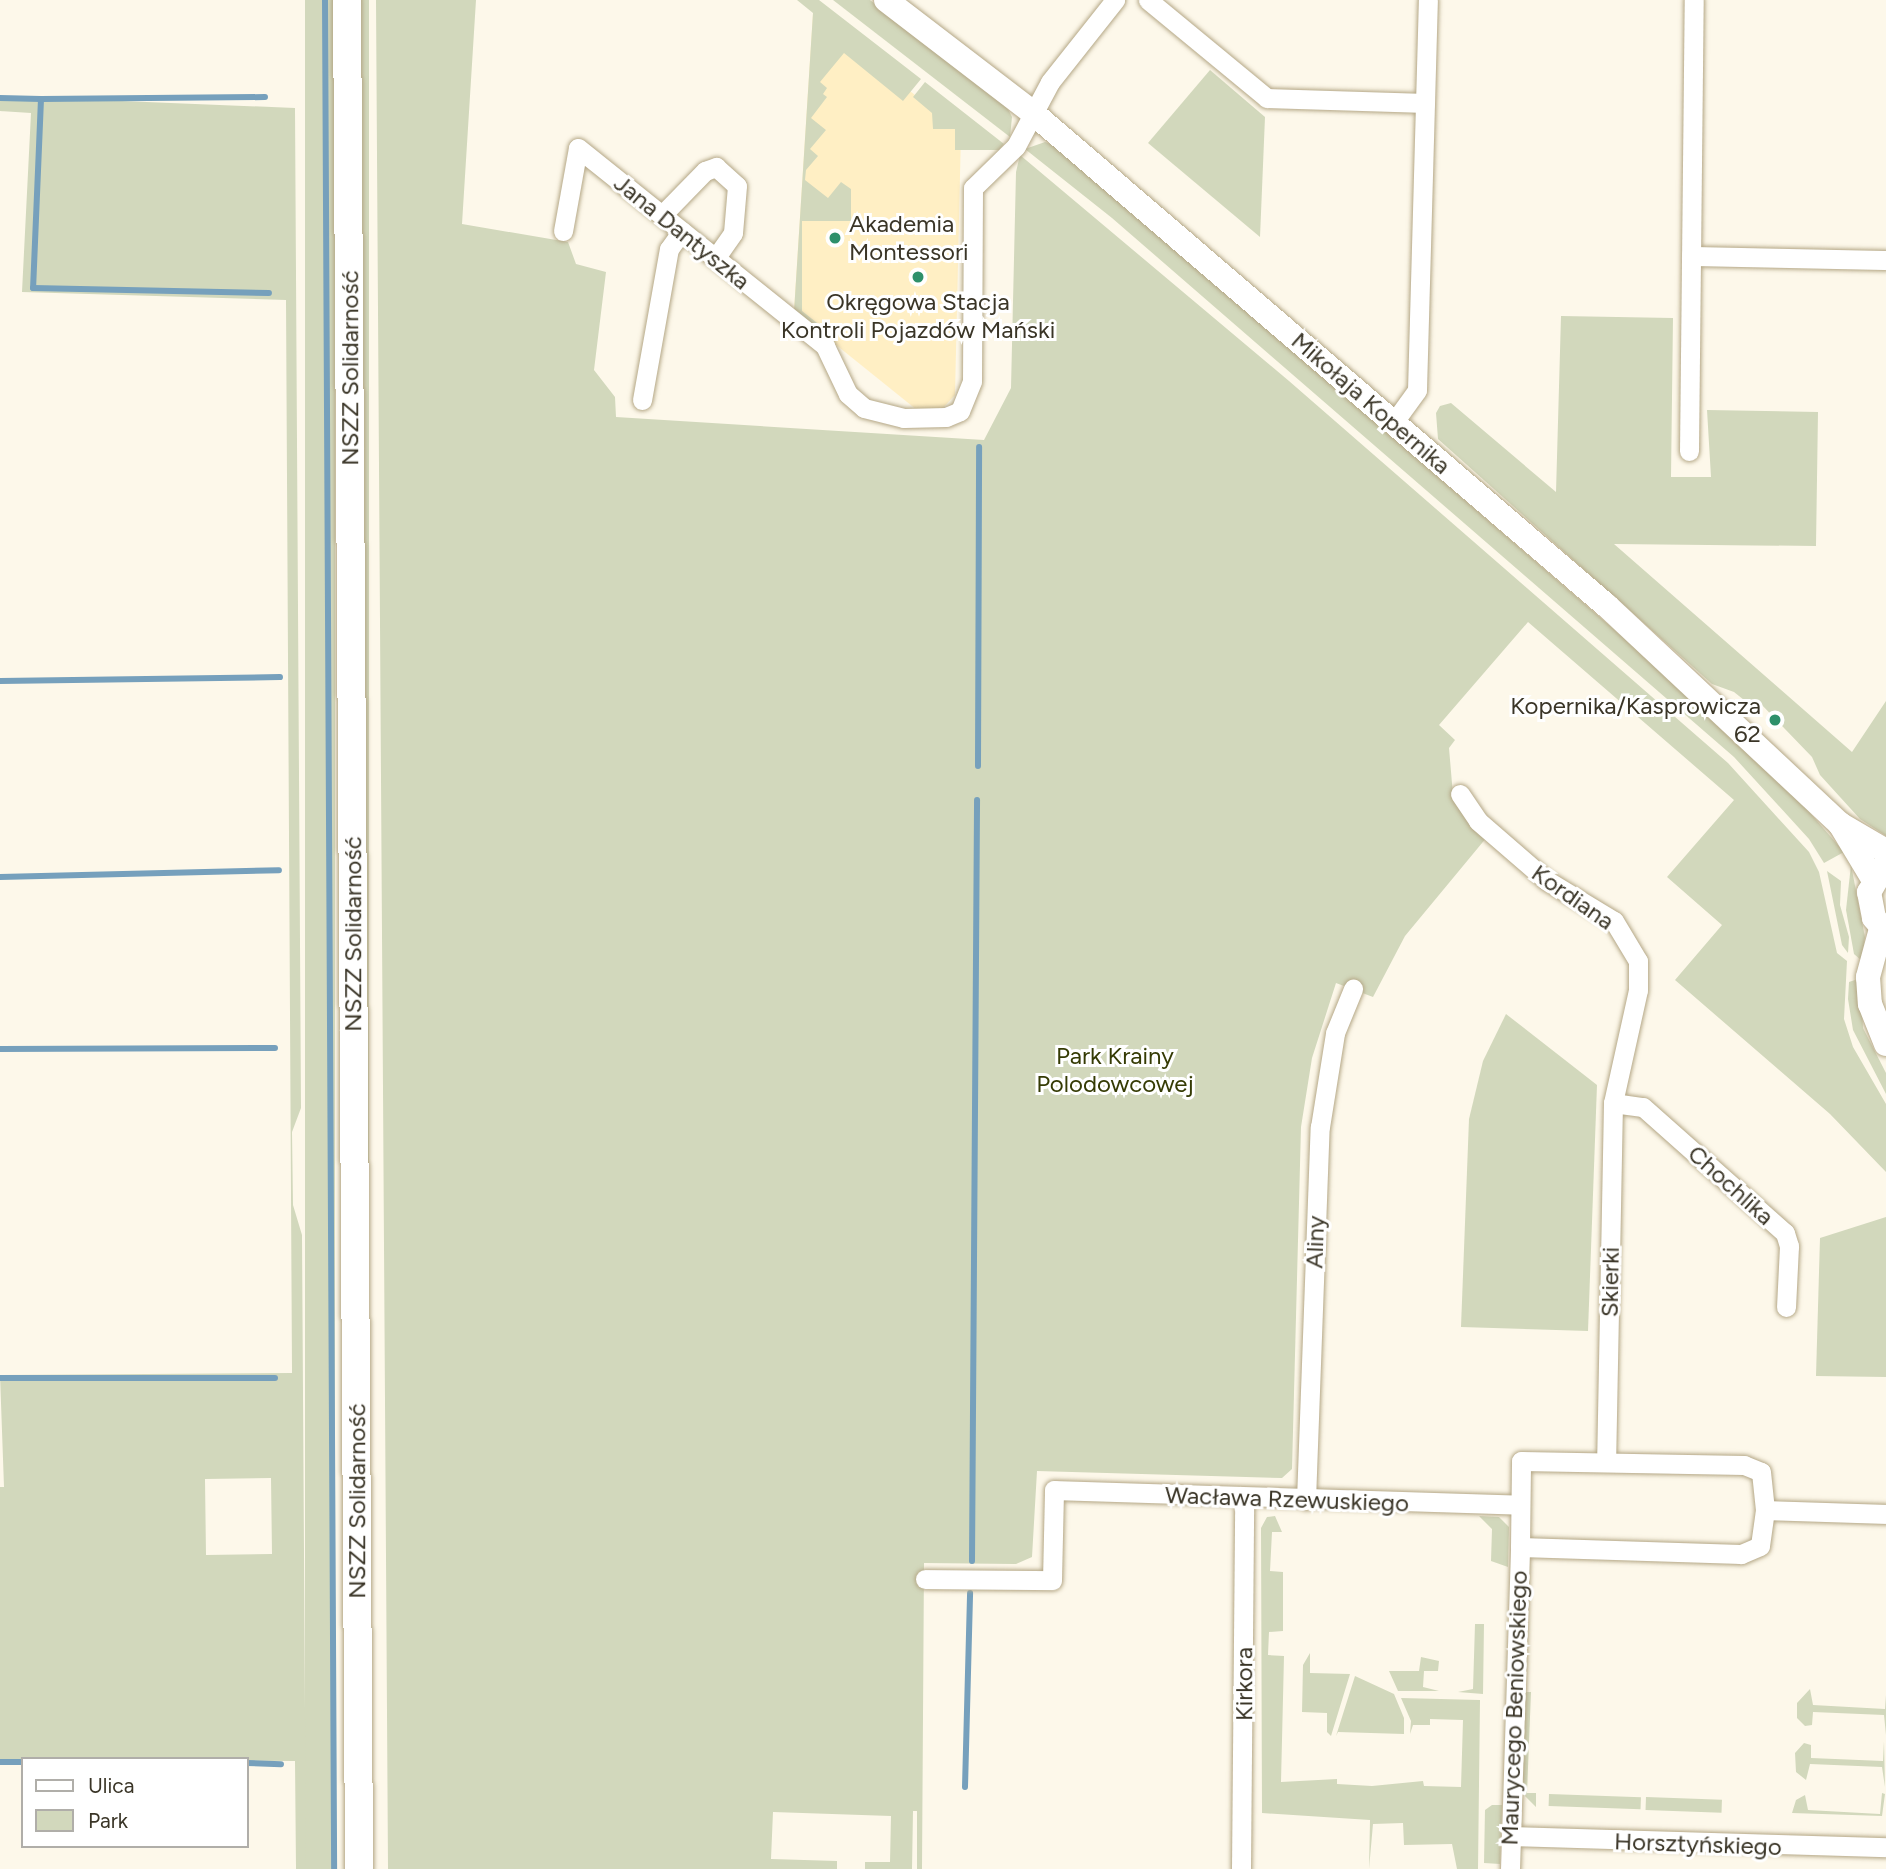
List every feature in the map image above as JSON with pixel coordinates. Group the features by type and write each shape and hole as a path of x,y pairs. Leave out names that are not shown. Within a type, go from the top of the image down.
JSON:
{"main road":[{"name":"NSZZ Solidarność","path":"347,0 359,1869"}],"street":[{"name":"Mikołaja Kopernika","path":"886,0 1033,113 1607,606 1840,824 1879,871"},
{"path":"1033,113 1050,82 1115,0"},
{"path":"1148,0 1267,98 1425,103"},
{"path":"1394,422 1417,390 1428,0"},
{"path":"1689,451 1694,0"},
{"name":"Jana Dantyszka","path":"563,231 578,148 825,346 848,394 863,408 904,418 946,417 960,411 972,381 973,188 1016,146 1033,113"},
{"path":"662,215 705,171 716,167 737,186 733,233 716,257"},
{"path":"642,400 668,248 682,231"},
{"path":"1691,256 1886,260"},
{"name":"Kordiana","path":"1460,794 1478,821 1506,847 1546,880 1614,921 1629,940 1638,961 1638,990 1613,1103"},
{"name":"Mikołaja Kopernika","path":"1840,824 1886,851"},
{"path":"1879,871 1870,905 1884,931 1868,977 1870,1004 1883,1037"},
{"name":"Aliny","path":"1306,1500 1320,1127 1335,1033 1353,989"},
{"path":"1883,1037 1886,997"},
{"name":"Chochlika","path":"1613,1103 1643,1107 1785,1233 1789,1246 1786,1307"},
{"name":"Skierki","path":"1606,1461 1613,1103"},
{"path":"1521,1461 1606,1461 1744,1465 1761,1472 1765,1510 1760,1546 1741,1553 1520,1546 1521,1461"},
{"name":"Wacława Rzewuskiego","path":"925,1579 1052,1580 1054,1490 1244,1499 1520,1505"},
{"name":"Kirkora","path":"1241,1869 1244,1499"},
{"path":"1765,1510 1886,1514"},
{"name":"Maurycego Beniowskiego","path":"1510,1869 1520,1546"},
{"name":"Horsztyńskiego","path":"1511,1836 1886,1847"}],"shaded area":[{"path":"813,13 961,132 955,395 941,410 917,410 794,311"}],"green space":[{"path":"305,0 335,0 335,1869 305,1869"},
{"path":"361,0 369,0 369,1869 361,1869"},
{"name":"Park Krainy Polodowcowej","path":"376,0 476,0 462,224 568,242 576,264 606,272 594,370 615,397 616,417 984,440 1011,388 1016,172 1020,155 1289,381 1728,763 1809,852 1819,872 1837,953 1847,961 1844,1019 1853,1047 1886,1104 1886,1172 1830,1114 1675,980 1722,925 1667,877 1734,800 1528,622 1439,725 1455,740 1449,748 1453,795 1487,837 1405,936 1373,997 1336,983 1312,1058 1301,1127 1292,1469 1282,1478 1037,1471 1032,1557 1016,1564 924,1563 922,1869 917,1869 917,1811 913,1811 912,1869 865,1869 865,1862 890,1862 891,1816 773,1812 771,1859 837,1861 837,1869 388,1869"},
{"path":"797,0 819,0 921,79 903,101 844,53 820,82 827,88 823,94 827,97 811,118 826,130 810,149 818,156 806,170 805,180 828,198 841,182 851,189 851,221 802,221 802,311 831,334 825,341 794,312 813,13"},
{"path":"833,0 870,0 1006,105 1012,117 1010,137"},
{"path":"1210,70 1265,117 1260,237 1148,143"},
{"path":"925,82 1004,144 999,150 955,150 955,129 933,129 932,113 913,97"},
{"path":"0,96 295,108 301,1108 292,1132 293,1205 302,1235 306,1869 296,1869 295,1761 248,1761 248,1757 21,1757 21,1763 0,1763 0,1487 4,1487 0,1375 292,1373 286,300 22,292 31,113 0,111","holes":["271,1478 272,1554 206,1555 205,1479"]},
{"path":"1045,142 1056,146 1684,690 1797,798 1844,852 1824,863 1809,839 1734,757 1112,218 1025,149"},
{"path":"1561,316 1673,318 1671,477 1711,477 1707,410 1818,412 1816,546 1614,544 1852,752 1886,701 1886,836 1860,819 1820,775 1812,757 1760,703 1754,708 1734,692 1712,684 1438,439 1436,413 1440,406 1451,403 1556,492"},
{"path":"1851,865 1865,937 1862,961 1854,954 1846,910"},
{"path":"1827,871 1841,881 1840,905 1849,937 1848,953 1842,945"},
{"path":"1855,980 1861,983 1863,1028 1886,1073 1886,1094 1853,1030 1848,999 1849,982"},
{"path":"1506,1014 1597,1085 1588,1331 1461,1327 1469,1119 1483,1061"},
{"path":"1886,1217 1886,1377 1816,1376 1820,1238"},
{"path":"1275,1516 1282,1532 1272,1532 1270,1571 1283,1572 1283,1631 1269,1632 1268,1655 1284,1656 1281,1782 1337,1779 1337,1784 1372,1786 1423,1781 1424,1786 1461,1787 1463,1720 1430,1719 1430,1725 1413,1725 1410,1734 1411,1721 1401,1698 1480,1700 1478,1869 1457,1869 1452,1844 1404,1845 1403,1823 1373,1824 1369,1869 1370,1820 1262,1813 1261,1528 1267,1517"},
{"path":"1479,1516 1499,1517 1509,1527 1508,1567 1491,1561 1492,1529"},
{"path":"1475,1624 1484,1624 1483,1694 1458,1692 1473,1689"},
{"path":"1310,1653 1310,1673 1350,1674 1331,1736 1327,1732 1327,1713 1302,1712 1303,1665"},
{"path":"1421,1657 1439,1661 1438,1671 1424,1671 1423,1687 1439,1691 1398,1691 1389,1671 1419,1671"},
{"path":"1355,1676 1394,1694 1404,1718 1404,1734 1338,1732 1336,1736"},
{"path":"1810,1689 1813,1705 1885,1709 1886,1695 1886,1735 1884,1715 1813,1712 1812,1725 1805,1726 1797,1718 1797,1703"},
{"path":"1524,1692 1531,1692 1527,1793 1536,1793 1536,1807 1522,1793"},
{"path":"1884,1741 1885,1787 1882,1767 1810,1764 1806,1780 1796,1772 1795,1753 1804,1743 1811,1745 1811,1758 1883,1761"},
{"path":"1882,1793 1885,1794 1882,1816 1792,1813 1796,1800 1805,1795 1808,1810 1880,1814"},
{"path":"1549,1794 1641,1797 1641,1809 1549,1806"},
{"path":"1646,1797 1722,1800 1722,1813 1646,1810"},
{"path":"1492,1805 1502,1805 1500,1864 1484,1863 1485,1810"}],"waterway":[{"path":"325,0 334,1869"},
{"path":"41,99 265,97"},
{"path":"0,98 41,99 33,288 269,293"},
{"path":"978,766 979,447"},
{"path":"0,681 280,677"},
{"path":"972,1561 977,800"},
{"path":"0,877 279,870"},
{"path":"0,1049 275,1048"},
{"path":"0,1378 275,1378"},
{"path":"965,1787 970,1593"},
{"path":"0,1762 21,1762"},
{"path":"248,1763 281,1764"}],"place":[{"name":"Akademia Montessori","path":"835,238"},
{"name":"Okręgowa Stacja Kontroli Pojazdów Mański","path":"918,277"},
{"name":"Kopernika/Kasprowicza 62","path":"1775,720"}]}
